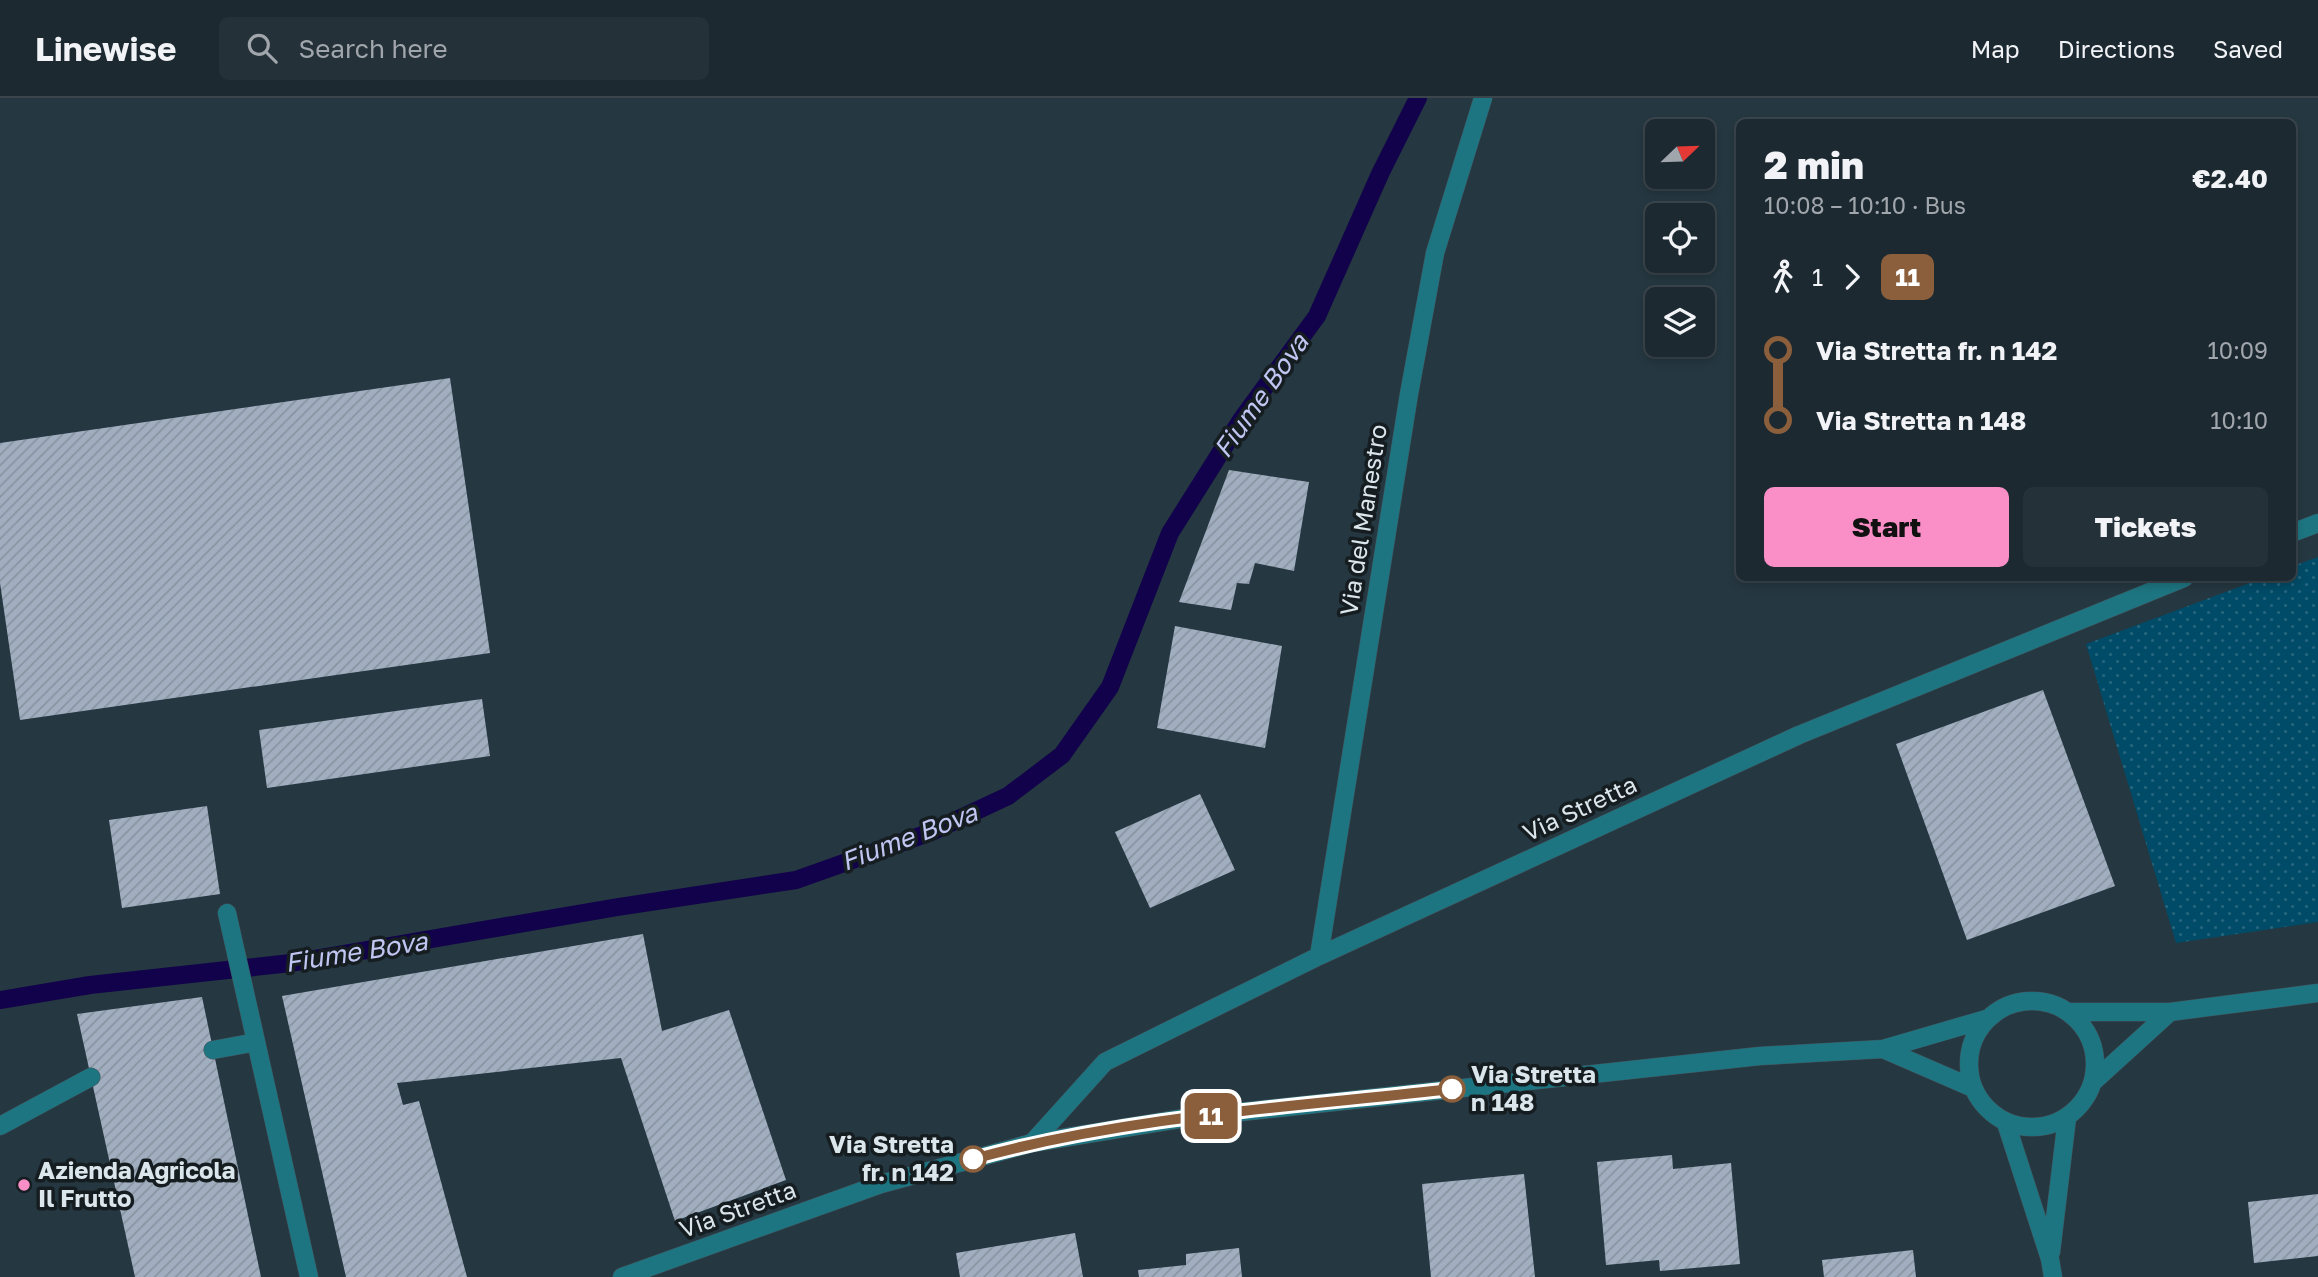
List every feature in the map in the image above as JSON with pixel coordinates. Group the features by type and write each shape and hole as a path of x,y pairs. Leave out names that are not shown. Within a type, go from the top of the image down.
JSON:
{"street":[{"name":"Via del Manestro","path":"1319,956 1434,253 1483,98"},
{"path":"2296,531 2318,523"},
{"name":"Via Stretta","path":"1032,1143 1105,1062 1319,956 1799,735 2177,581"},
{"path":"228,914 309,1277"},
{"path":"2068,1012 2170,1012 2318,993"},
{"path":"2020,1002 2045,1002 2068,1012 2086,1031 2096,1056 2093,1082 2084,1103 2067,1118 2037,1129 2006,1122 1986,1109 1973,1088 1968,1064 1973,1040 1986,1019 2008,1005 2020,1002"},
{"path":"2093,1082 2170,1012"},
{"name":"Via Stretta","path":"622,1277 881,1184 1032,1143 1185,1118 1759,1056 1883,1049 1986,1019"},
{"path":"213,1050 256,1042"},
{"name":"Via Stretta","path":"1883,1049 1973,1088"},
{"path":"0,1126 91,1077"},
{"path":"2050,1259 2067,1118"},
{"path":"2006,1122 2050,1259 2053,1277"}],"shaded area":[{"path":"2318,557 2318,922 2176,943 2086,644 2255,581 2296,581 2296,565"}],"building":[{"path":"450,378 490,653 20,720 0,583 0,443"},
{"path":"1229,470 1309,482 1294,571 1255,563 1249,584 1237,583 1231,610 1179,602"},
{"path":"1175,626 1282,646 1265,748 1157,728"},
{"path":"2043,690 2115,886 1967,940 1896,744"},
{"path":"482,699 490,756 267,788 259,730"},
{"path":"1200,794 1235,870 1150,908 1115,832"},
{"path":"207,806 220,894 122,908 109,820"},
{"path":"643,934 662,1031 729,1010 786,1180 675,1221 621,1058 397,1083 403,1105 419,1101 467,1277 346,1277 282,996"},
{"path":"202,997 261,1277 135,1277 77,1014"},
{"path":"1672,1155 1673,1169 1731,1163 1740,1264 1660,1271 1659,1260 1606,1265 1597,1162"},
{"path":"1524,1174 1535,1277 1431,1277 1422,1184"},
{"path":"2318,1194 2318,1256 2254,1263 2248,1202"},
{"path":"1075,1233 1083,1277 960,1277 956,1253"},
{"path":"1239,1248 1242,1277 1139,1277 1138,1270 1186,1265 1186,1254"},
{"path":"1913,1250 1916,1277 1824,1277 1822,1260"}],"waterway":[{"name":"Fiume Bova","path":"0,1000 90,985 291,963 618,907 796,880 931,832 1008,796 1062,755 1110,687 1170,533 1241,420 1317,316 1380,174 1418,98"}],"bus line":[{"name":"11","path":"973,1159 1032,1143 1185,1118 1452,1089"}],"place":[{"name":"Via Stretta n 148","path":"1452,1089"},
{"name":"Via Stretta fr. n 142","path":"973,1159"},
{"name":"Azienda Agricola Il Frutto","path":"24,1185"}]}
